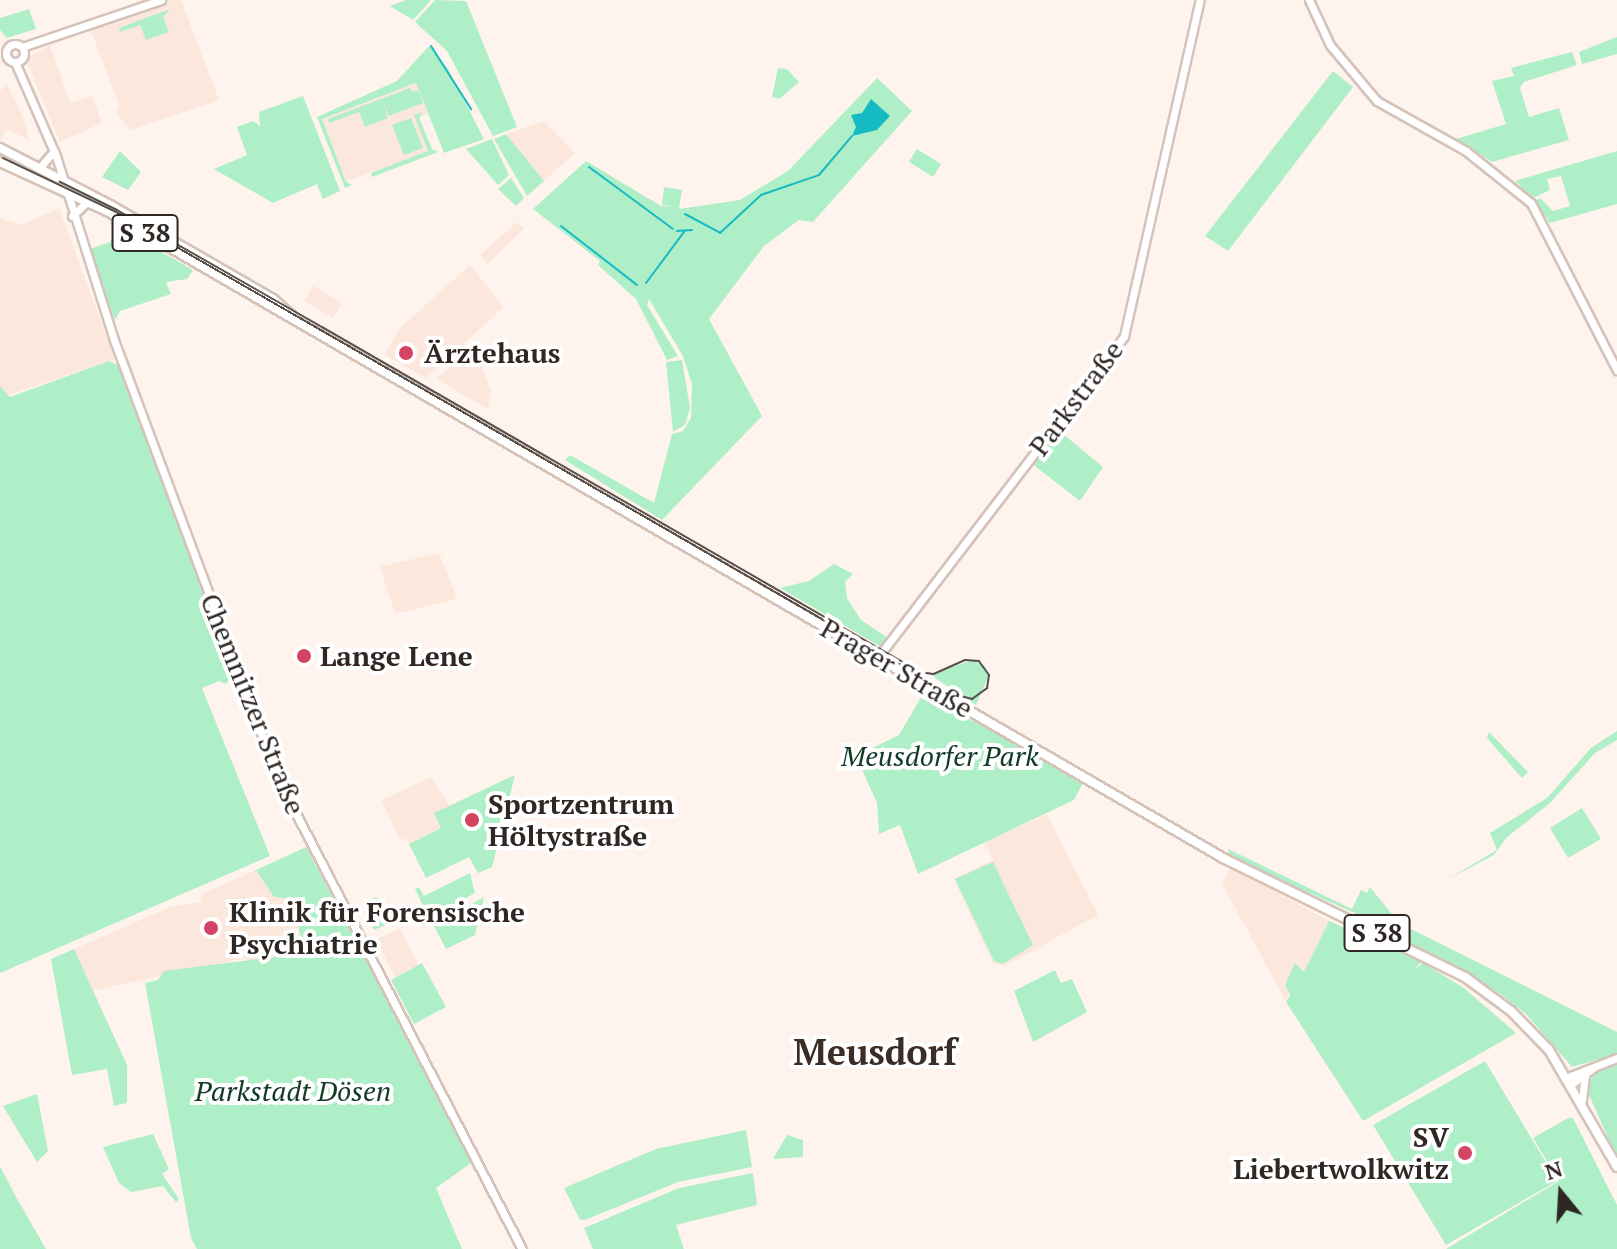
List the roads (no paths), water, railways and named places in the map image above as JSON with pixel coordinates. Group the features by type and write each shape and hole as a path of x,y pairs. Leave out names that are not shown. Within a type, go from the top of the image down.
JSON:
{"main road":[{"name":"Prager Straße","path":"0,148 41,166 273,299 295,320"},
{"name":"Prager Straße","path":"0,162 88,201 1169,827 1482,988 1522,1021 1570,1080"},
{"name":"S 38","path":"1570,1080 1617,1167"}],"street":[{"path":"12,56 161,0"},
{"name":"Parkstraße","path":"878,657 1124,336 1200,0"},
{"path":"1309,0 1330,45 1377,101 1466,151 1531,203 1617,370"},
{"name":"Chemnitzer Straße","path":"12,56 25,78 54,151 72,216 277,777 522,1249"},
{"path":"41,166 54,151"},
{"path":"72,216 88,201"},
{"path":"1570,1080 1599,1063 1617,1058"},
{"path":"1570,1080 1585,1075 1599,1063"},
{"path":"1582,1100 1585,1075"}],"water":[{"path":"871,99 890,116 877,130 852,136 856,127 851,115 862,113"}],"waterway":[{"path":"431,46 471,109"},
{"path":"685,214 720,233 761,195 819,175 852,136"},
{"path":"589,167 673,229"},
{"path":"561,226 637,285"},
{"path":"677,231 692,230"},
{"path":"646,283 684,232"}],"tram line":[{"path":"3,158 116,212 952,694 972,699 987,688 989,675 979,661 965,660 933,674 920,672 117,210 60,182"}],"place":[{"name":"Ärztehaus","path":"406,353"},
{"name":"Lange Lene","path":"304,656"},
{"name":"Sportzentrum Höltystraße","path":"472,820"},
{"name":"Klinik für Forensische Psychiatrie","path":"211,928"},
{"name":"SV Liebertwolkwitz","path":"1465,1153"}],"district":[{"name":"Meusdorf","path":"875,1052"}],"park label":[{"name":"Meusdorfer Park","path":"940,756"},
{"name":"Parkstadt Dösen","path":"293,1091"}]}
